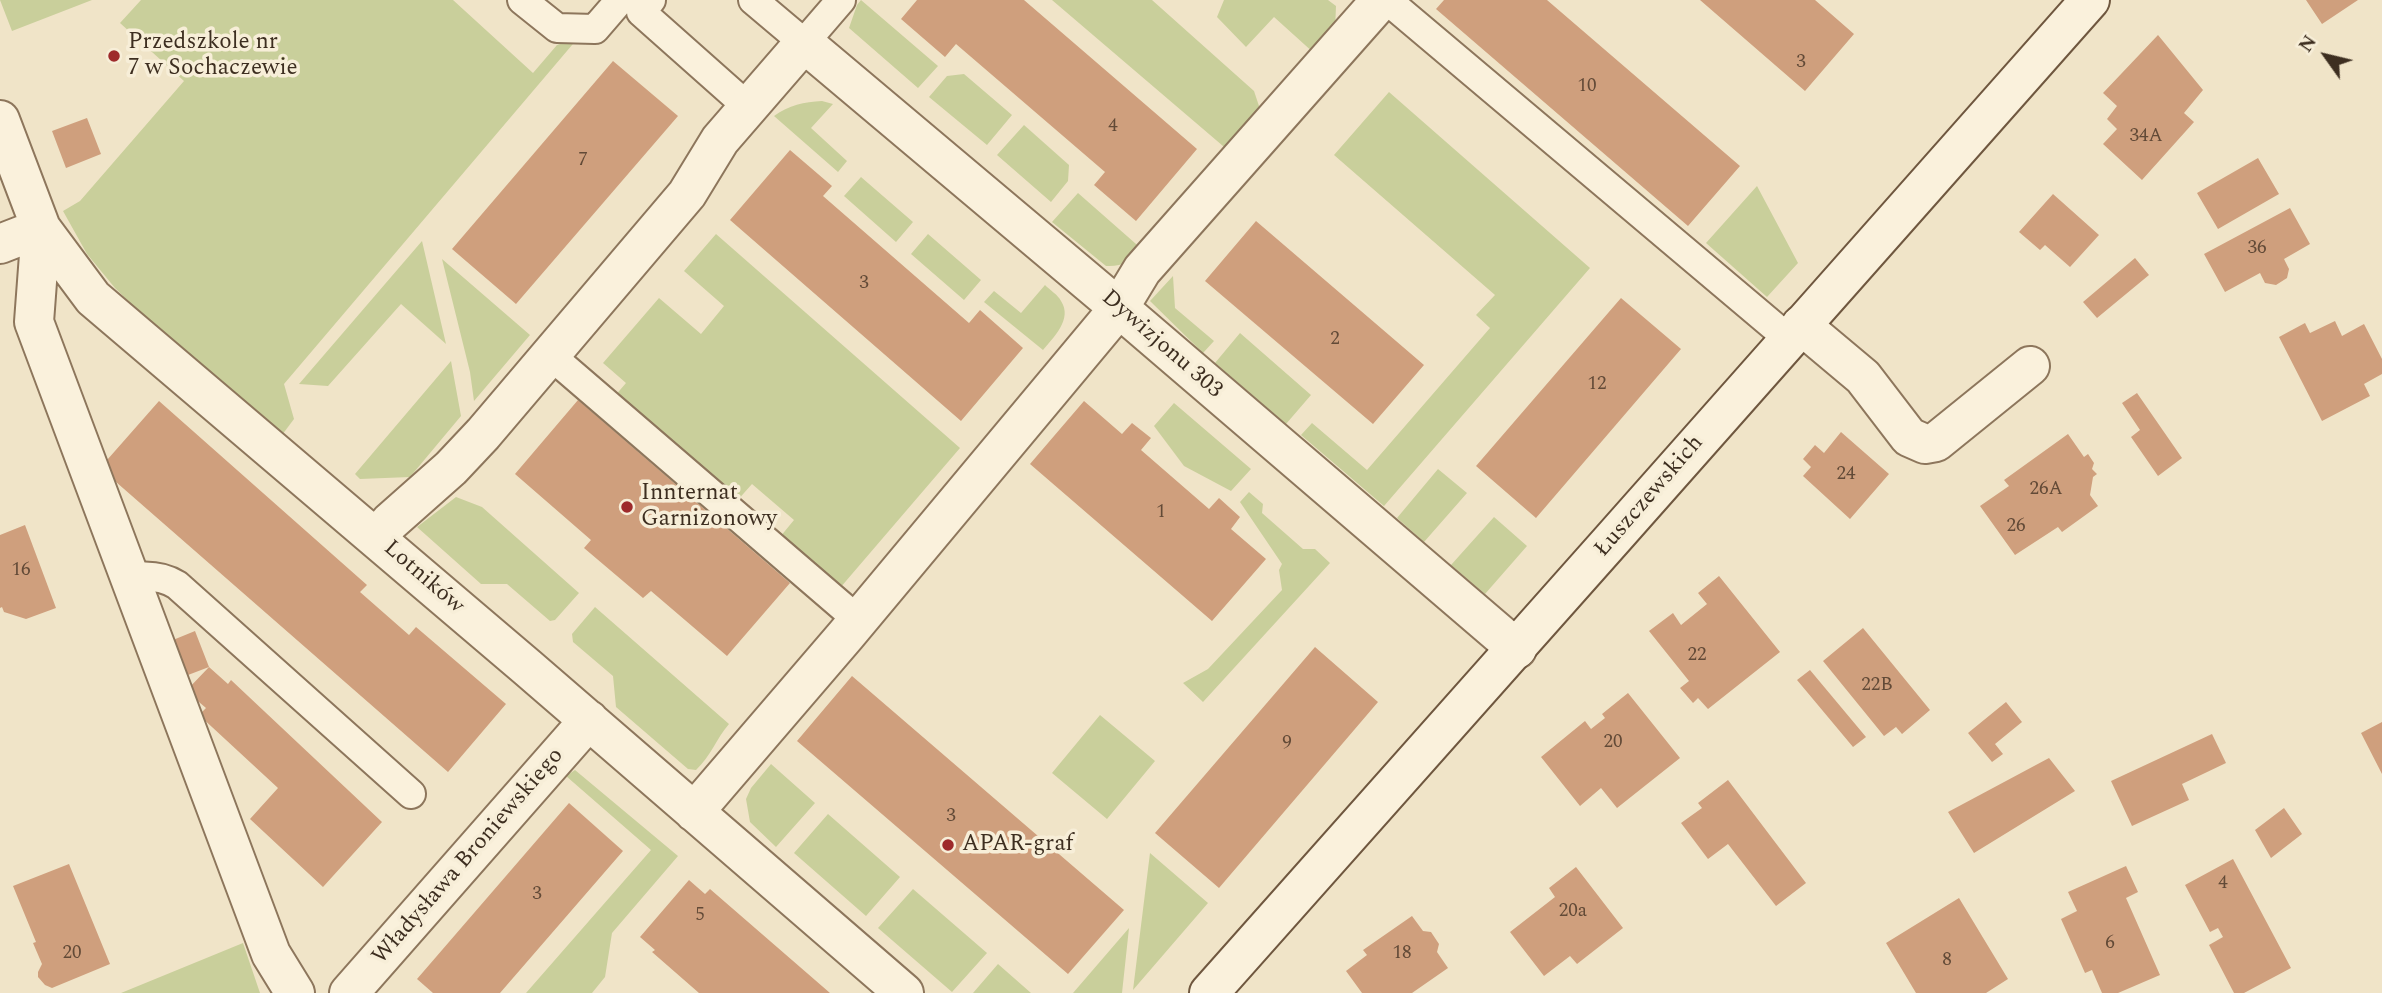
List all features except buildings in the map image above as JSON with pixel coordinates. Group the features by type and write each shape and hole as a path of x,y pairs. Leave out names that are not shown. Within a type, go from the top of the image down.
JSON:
{"street":[{"path":"694,812 1119,308 1142,270 1381,0"},
{"name":"Łuszczewskich","path":"1209,993 2090,0"},
{"path":"376,538 390,522 451,468 550,355 687,194 720,140 804,43"},
{"name":"Dywizjonu 303","path":"804,43 1517,649"},
{"name":"Lotników","path":"0,120 41,228 93,298 589,720 904,993"},
{"path":"0,244 41,228 34,322 271,954 295,993"},
{"path":"1795,332 1863,377 1909,437 1925,444 1936,442 2030,366"},
{"name":"Władysława Broniewskiego","path":"349,993 589,720"}],"lane":[{"path":"522,0 557,28 595,29 634,3 748,107"},
{"path":"753,0 804,43 841,0"},
{"path":"1387,0 1795,332"},
{"path":"550,355 858,620"},
{"path":"130,578 165,578 177,584 411,794"}],"green space":[{"path":"0,0 92,0 12,31"},
{"path":"141,0 453,0 533,73 557,45 578,38 284,384 294,419 282,435 163,335 115,288 87,254 63,211 80,201 184,81 120,23"},
{"path":"861,0 938,66 918,88 849,28"},
{"path":"1052,0 1152,0 1254,91 1262,115 1230,152"},
{"path":"1224,0 1328,0 1336,6 1335,31 1315,54 1274,17 1246,47 1217,17"},
{"path":"964,74 1012,115 987,145 929,97 947,76"},
{"path":"1389,92 1590,268 1384,506 1301,435 1312,423 1367,470 1490,328 1476,315 1495,295 1334,155"},
{"path":"822,101 833,104 811,128 847,161 838,172 774,116 797,105"},
{"path":"1024,125 1069,165 1068,181 1051,202 997,155"},
{"path":"861,177 913,222 896,242 844,196"},
{"path":"1757,186 1798,263 1767,297 1706,243"},
{"path":"1078,193 1144,251 1126,263 1106,266 1052,222"},
{"path":"716,234 960,448 840,588 780,537 794,520 752,484 736,502 614,397 626,383 603,363 659,298 701,334 724,306 684,271"},
{"path":"928,234 981,280 964,300 911,254"},
{"path":"422,241 446,344 401,304 328,386 299,384"},
{"path":"442,259 530,335 474,401 470,372"},
{"path":"1173,276 1175,308 1214,341 1203,353 1150,301"},
{"path":"1045,285 1060,299 1065,315 1060,328 1043,350 984,302 994,291 1021,313"},
{"path":"1240,333 1311,395 1286,424 1215,363"},
{"path":"451,361 461,416 410,477 360,479 355,474"},
{"path":"1174,403 1251,469 1231,491 1184,466 1154,426"},
{"path":"1438,469 1467,493 1424,542 1397,518"},
{"path":"1249,492 1263,504 1262,513 1303,549 1315,549 1330,563 1203,702 1183,683 1208,669 1282,590 1279,570 1282,564 1240,502"},
{"path":"456,497 482,507 579,593 555,620 550,621 507,584 481,584 417,527"},
{"path":"1494,517 1527,546 1485,594 1451,565"},
{"path":"595,607 729,724 696,770 688,769 616,707 613,676 573,642 572,634"},
{"path":"1100,715 1155,761 1107,819 1052,773"},
{"path":"771,764 815,803 776,847 750,822 746,799 751,788"},
{"path":"575,770 678,856 612,933 605,977 592,993 526,993 651,850 566,776"},
{"path":"828,814 900,877 866,916 794,853"},
{"path":"1150,853 1208,903 1133,990"},
{"path":"913,889 987,953 952,992 878,928"},
{"path":"1129,928 1122,993 1073,993"},
{"path":"243,943 260,993 121,993"},
{"path":"998,964 1031,993 973,993"}],"place":[{"name":"Przedszkole nr 7 w Sochaczewie","path":"114,56"},
{"name":"Innternat Garnizonowy","path":"627,507"},
{"name":"APAR-graf","path":"948,845"}]}
